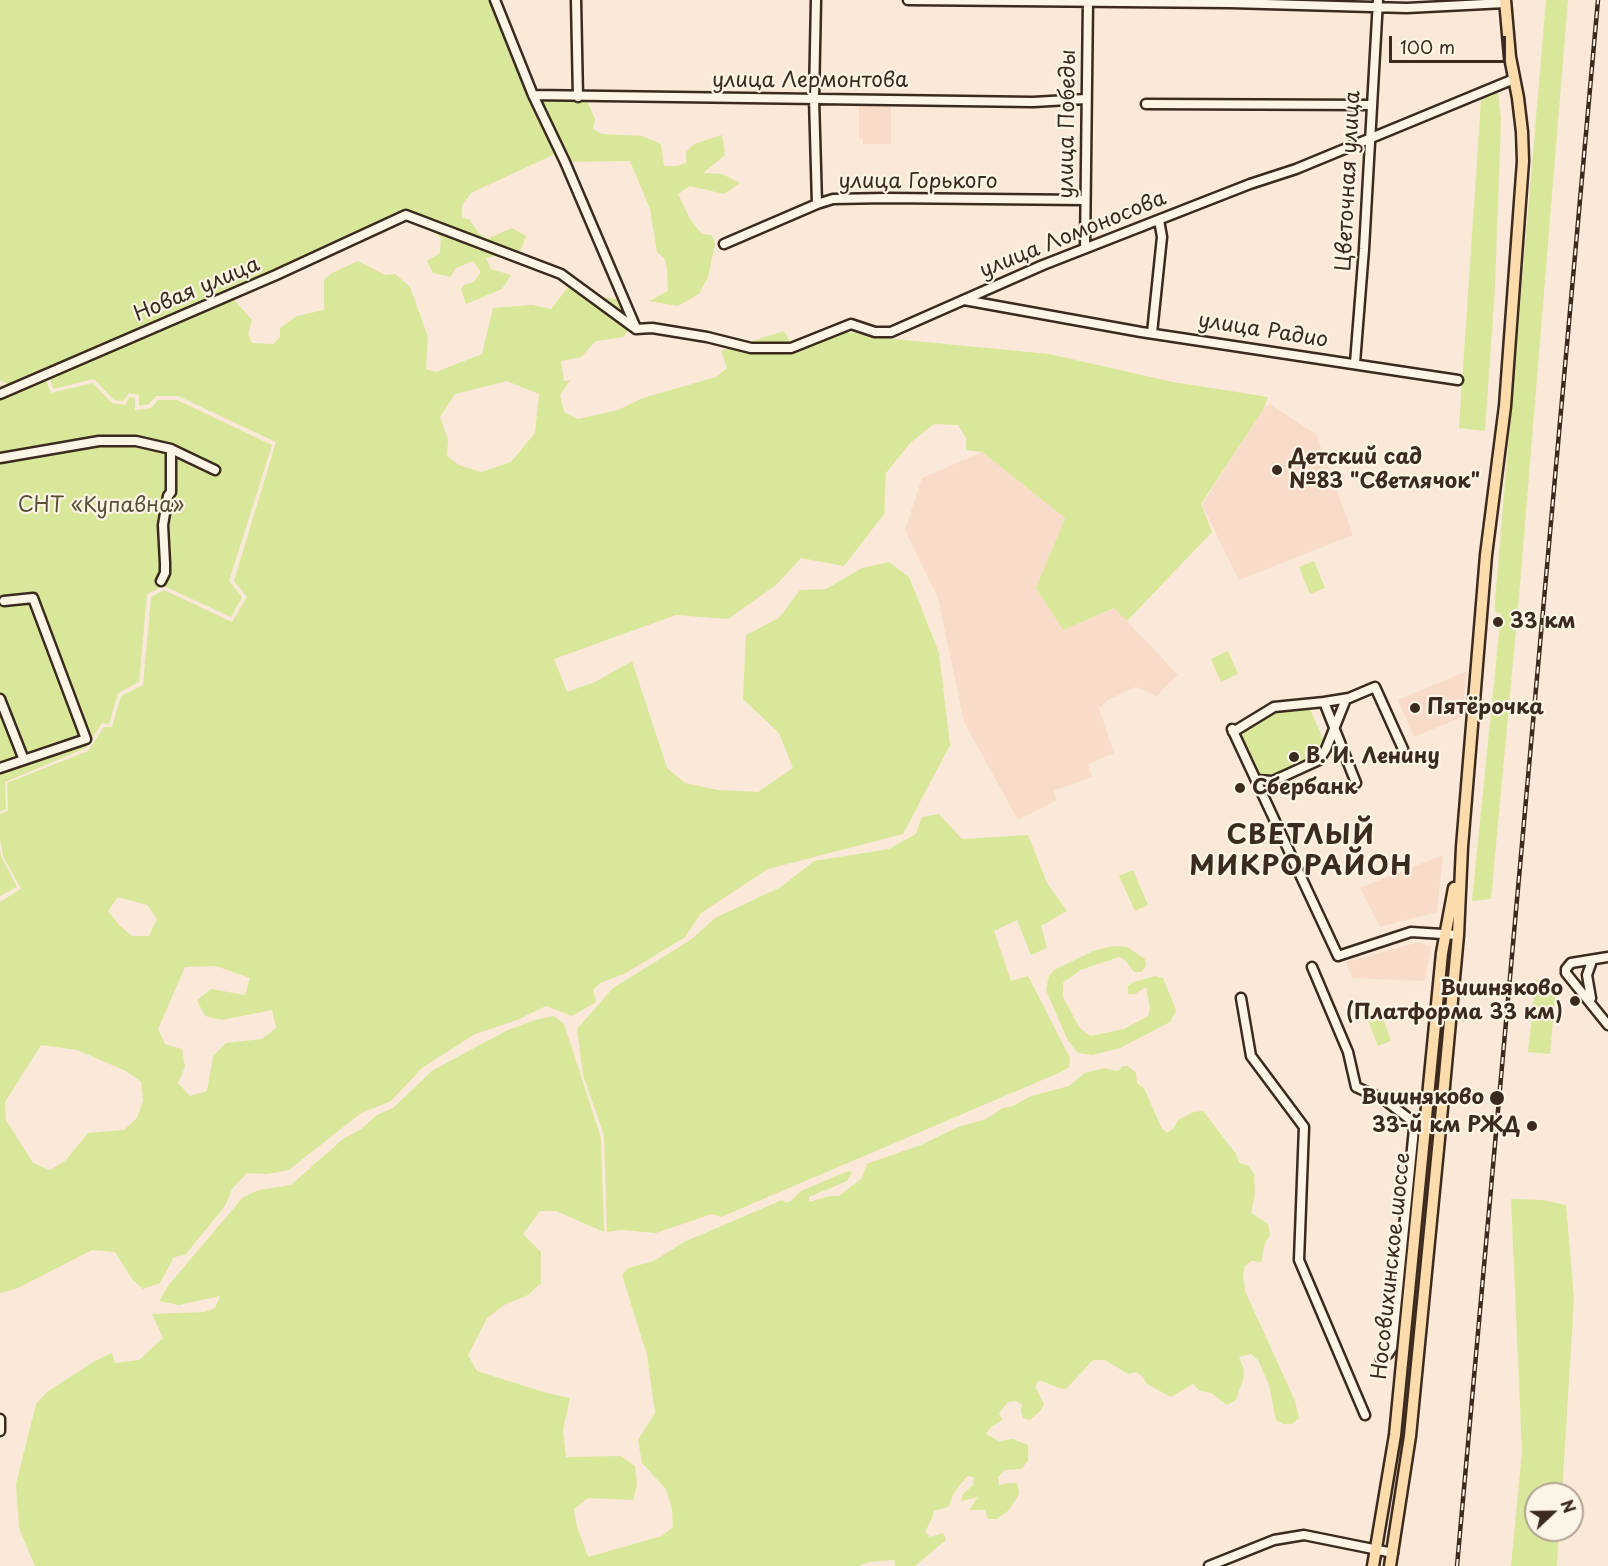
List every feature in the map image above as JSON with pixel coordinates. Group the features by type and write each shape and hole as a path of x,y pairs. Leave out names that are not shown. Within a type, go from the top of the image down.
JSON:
{"main road":[{"name":"Носовихинское шоссе","path":"1390,1566 1410,1436 1458,934 1462,848 1486,555 1505,406 1523,161 1521,121 1510,57 1505,1"},
{"name":"Носовихинское шоссе","path":"1373,1566 1395,1435 1441,964 1462,848"}],"street":[{"path":"495,0 533,95 565,162 636,329"},
{"path":"576,0 578,97"},
{"path":"816,0 814,98 817,204"},
{"path":"908,0 1377,4 1449,7 1505,1"},
{"name":"улица Победы","path":"1085,248 1088,1"},
{"name":"Цветочная улица","path":"1355,363 1371,138 1377,4"},
{"name":"улица Ломоносова","path":"636,329 652,328 752,348 791,348 850,324 875,332 891,332 1085,248 1250,184 1296,169 1514,78"},
{"name":"улица Лермонтова","path":"533,95 1033,102 1086,99"},
{"path":"1146,104 1372,105"},
{"name":"улица Горького","path":"724,244 833,199 1085,201"},
{"name":"Новая улица","path":"0,394 276,275 406,214 561,274 636,329"},
{"path":"1152,333 1162,237 1158,220"},
{"name":"улица Радио","path":"962,300 1152,333 1458,380"},
{"path":"0,458 99,441 136,441 171,449 215,470"},
{"path":"160,581 165,573 163,525 168,496 171,492 171,449"},
{"path":"0,768 86,739 33,598 1,602"},
{"path":"1403,749 1375,687 1346,699 1274,707 1233,730 1338,956 1411,932 1458,934"},
{"path":"0,699 24,760"},
{"path":"1256,780 1273,781 1319,760 1346,699"},
{"path":"1324,702 1356,783"},
{"path":"1608,957 1571,963 1566,969 1566,973 1608,1025"},
{"path":"1592,961 1588,969 1587,982 1590,997 1596,1008"},
{"path":"1312,967 1348,1052 1356,1087 1384,1100 1412,1121 1414,1129 1392,1348 1389,1354 1381,1359"},
{"path":"1241,998 1251,1056 1304,1126 1299,1260 1365,1415"},
{"path":"0,1419 0,1431"},
{"path":"1209,1566 1286,1537 1304,1536 1393,1553"}],"shaded area":[{"path":"859,102 891,102 891,144 863,144 863,139 859,139"},
{"name":"Детский сад №83 \"Светлячок\"","path":"1269,404 1316,434 1353,535 1239,580 1202,505 1261,412"},
{"path":"982,452 1065,518 1036,588 1063,630 1115,608 1178,675 1157,697 1135,687 1108,700 1099,708 1114,753 1088,764 1092,777 1053,791 1057,800 1018,820 964,722 938,598 905,530 922,478"},
{"path":"1467,671 1462,717 1414,737 1398,700"},
{"path":"1443,855 1437,912 1380,927 1360,888"},
{"path":"1419,942 1431,946 1425,981 1352,978 1346,962"}],"green space":[{"path":"0,0 499,0 534,90 573,95 584,94 595,119 593,129 602,134 642,136 661,144 664,166 686,163 686,152 694,144 722,135 725,155 703,173 722,174 740,183 724,194 690,186 678,194 690,219 702,234 712,235 715,244 708,277 699,294 678,306 649,301 668,291 667,269 665,259 657,252 650,209 630,161 565,162 555,154 471,193 462,205 462,218 469,219 479,233 487,239 512,228 526,236 521,250 486,258 491,269 511,275 502,289 466,304 461,289 464,285 474,282 481,272 473,261 456,268 450,277 433,273 427,261 440,253 441,238 412,212 402,213 336,246 9,385 0,380"},
{"path":"1546,0 1568,0 1519,597 1491,899 1472,901 1501,613 1495,612 1495,601"},
{"path":"1498,91 1501,119 1495,287 1485,431 1459,428 1481,100"},
{"path":"358,261 385,275 395,274 410,287 428,337 426,369 436,372 482,354 493,308 532,305 551,309 569,286 579,285 596,296 616,299 629,327 624,337 596,341 581,357 561,361 564,381 570,380 560,395 564,412 578,419 618,410 643,398 716,377 727,368 721,351 784,331 791,343 829,329 894,339 1049,354 1173,382 1268,397 1264,408 1201,504 1212,532 1127,621 1114,608 1063,630 1036,588 1065,518 982,452 966,450 966,438 958,425 934,424 910,443 886,473 884,514 844,566 801,558 776,585 728,619 676,615 554,659 567,692 595,682 632,661 667,768 685,783 718,790 758,792 793,768 779,733 743,699 746,635 779,618 800,590 826,589 862,568 889,562 909,577 939,653 950,745 903,834 768,869 701,913 685,937 626,973 600,983 593,990 596,1002 572,1016 546,1006 517,1020 475,1034 422,1068 391,1101 361,1113 289,1170 267,1174 247,1173 232,1189 225,1206 185,1255 174,1257 160,1283 143,1289 132,1279 115,1252 92,1250 18,1288 0,1293 0,902 21,889 3,856 0,839 0,814 8,811 7,783 88,751 104,727 112,727 121,696 143,685 151,597 164,590 232,622 247,597 234,581 276,442 178,396 156,396 149,404 139,406 139,395 129,393 123,401 114,400 94,379 53,389 49,375 231,296 252,320 248,334 252,343 273,344 280,337 280,328 297,316 324,310 324,280 332,273","holes":["507,381 539,394 535,433 511,462 481,472 459,465 447,456 448,440 440,417 455,394","118,897 147,905 157,919 149,936 132,936 108,911","216,966 250,978 245,995 211,989 197,1000 205,1016 222,1020 272,1010 276,1028 262,1039 226,1043 213,1056 207,1091 190,1096 178,1083 185,1067 182,1049 165,1044 158,1029 185,967","41,1045 77,1050 126,1071 141,1082 143,1101 137,1118 124,1130 88,1133 65,1161 50,1170 33,1163 6,1120 5,1102"]},
{"name":"СНТ «Купавна»","path":"46,380 51,393 93,383 112,403 125,405 130,397 135,398 135,410 151,408 158,400 177,400 272,445 229,581 242,597 231,617 164,586 147,594 139,682 118,693 109,724 102,723 86,748 5,782 6,809 0,811 0,385 8,390"},
{"path":"1314,561 1325,588 1310,594 1299,567"},
{"path":"1228,651 1238,674 1221,682 1211,659"},
{"path":"1308,705 1327,747 1316,760 1272,778 1257,778 1237,734 1248,724 1265,716"},
{"path":"939,814 962,839 1028,835 1047,883 1067,911 1041,926 1047,948 1031,955 1017,920 994,931 1011,981 1028,976 1070,1058 1069,1067 721,1217 712,1214 656,1233 621,1230 607,1232 604,1135 583,1075 577,1029 613,988 692,939 715,918 781,887 814,861 889,849 916,834 922,817"},
{"path":"0,849 1,856 17,887 0,896"},
{"path":"1133,870 1148,905 1135,911 1119,876"},
{"path":"1113,946 1127,947 1145,959 1146,966 1141,972 1134,972 1125,960 1119,957 1080,970 1063,983 1063,997 1079,1027 1090,1036 1124,1029 1148,1016 1150,1008 1146,987 1135,994 1128,994 1128,986 1155,976 1163,978 1176,1010 1170,1022 1120,1048 1092,1055 1078,1053 1068,1041 1046,990 1049,976 1054,970 1093,951"},
{"path":"1544,978 1556,988 1550,1054 1528,1052 1536,980"},
{"path":"1380,1010 1391,1041 1378,1046 1366,1015"},
{"path":"554,1016 564,1024 601,1138 604,1232 556,1211 540,1211 523,1234 541,1252 541,1283 528,1295 504,1305 487,1318 468,1355 477,1371 570,1398 563,1429 566,1457 621,1456 635,1466 637,1485 633,1500 588,1498 574,1509 577,1527 588,1557 662,1536 673,1527 672,1509 666,1489 642,1463 638,1440 655,1413 647,1355 622,1275 628,1268 654,1261 684,1242 782,1200 786,1203 791,1201 801,1191 848,1171 852,1172 847,1181 809,1197 809,1202 829,1196 839,1196 862,1178 867,1164 921,1145 958,1127 986,1119 1003,1108 1013,1106 1031,1096 1069,1086 1085,1073 1105,1068 1115,1071 1128,1066 1136,1073 1137,1083 1144,1088 1161,1127 1167,1133 1174,1128 1178,1120 1194,1112 1203,1111 1236,1154 1239,1163 1249,1166 1254,1174 1255,1194 1251,1213 1268,1224 1270,1235 1265,1243 1261,1262 1251,1261 1245,1266 1243,1275 1245,1291 1295,1401 1299,1418 1292,1424 1283,1424 1276,1420 1269,1385 1258,1360 1251,1354 1239,1357 1244,1370 1243,1380 1236,1400 1227,1405 1211,1393 1200,1391 1193,1384 1171,1397 1147,1384 1136,1372 1128,1374 1105,1360 1093,1360 1066,1389 1039,1380 1035,1386 1044,1404 1041,1410 1030,1420 1023,1418 1022,1404 1015,1401 1008,1402 999,1413 1002,1420 990,1428 986,1434 999,1441 1013,1439 1028,1445 1028,1461 1021,1469 1005,1470 998,1477 999,1486 1006,1483 1017,1483 1019,1494 1009,1510 997,1519 988,1519 985,1510 969,1510 978,1497 961,1501 963,1494 973,1485 974,1477 967,1476 954,1493 948,1507 934,1511 925,1532 930,1537 943,1533 946,1540 915,1566 895,1566 894,1560 869,1562 858,1566 35,1566 19,1528 16,1484 36,1404 47,1392 95,1361 112,1353 115,1363 139,1360 163,1338 152,1314 204,1312 215,1308 220,1296 179,1305 159,1301 168,1286 243,1197 259,1190 291,1185 343,1139 361,1129 377,1115 393,1108 433,1070 508,1030"},
{"path":"1511,1199 1542,1200 1566,1205 1574,1298 1563,1482 1524,1482 1524,1542 1558,1542 1557,1566 1511,1566 1522,1452"}],"railway":[{"path":"1457,1566 1598,0"}],"place":[{"name":"Детский сад №83 \"Светлячок\"","path":"1277,470"},
{"name":"33 км","path":"1498,622"},
{"name":"Пятёрочка","path":"1415,708"},
{"name":"В. И. Ленину","path":"1294,757"},
{"name":"Сбербанк","path":"1240,788"},
{"name":"Вишняково (Платформа 33 км)","path":"1575,1001"},
{"name":"Вишняково","path":"1497,1098"},
{"name":"33-й км РЖД","path":"1532,1126"}],"district":[{"name":"СВЕТЛЫЙ МИКРОРАЙОН","path":"1301,852"}]}
